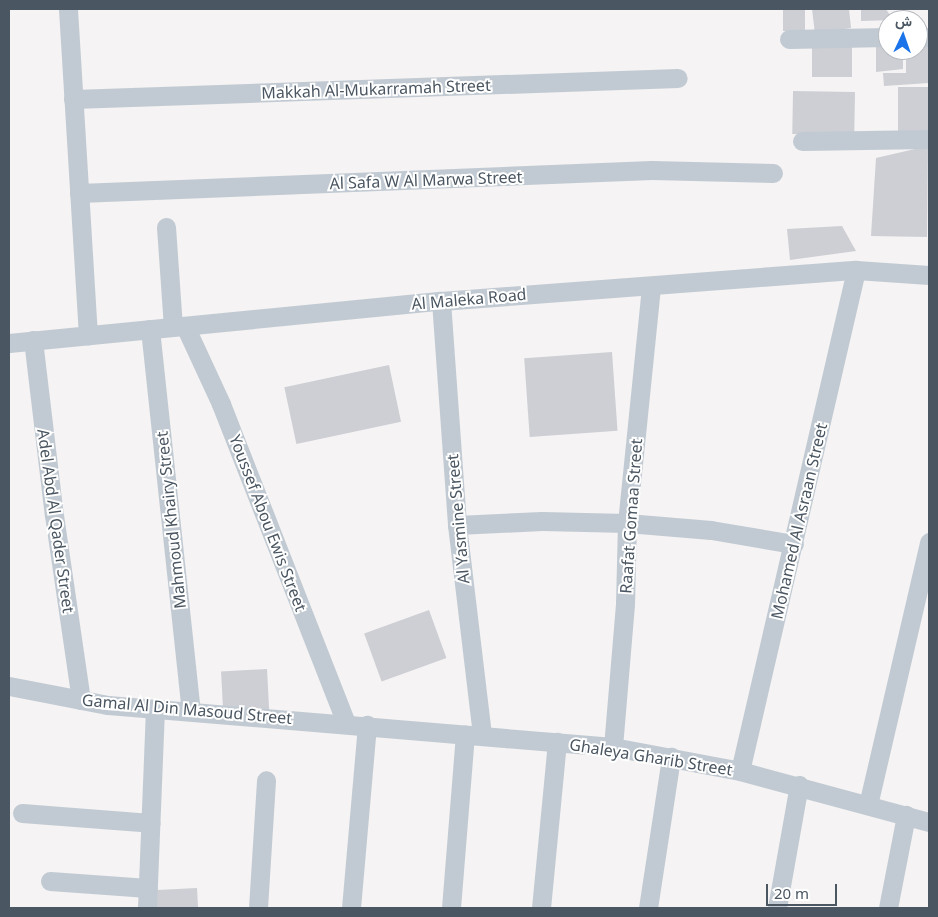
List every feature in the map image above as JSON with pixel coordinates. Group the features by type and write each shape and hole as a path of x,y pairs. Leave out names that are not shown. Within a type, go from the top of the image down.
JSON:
{"street":[{"path":"68,9 88,335"},
{"path":"789,39 878,37"},
{"name":"Makkah Al-Mukarramah Street","path":"73,99 678,78"},
{"path":"802,141 929,139"},
{"name":"Al Safa W Al Marwa Street","path":"79,193 652,170 773,173"},
{"path":"166,227 179,326"},
{"name":"Al Maleka Road","path":"9,343 441,301 856,270 929,275"},
{"name":"Mohamed Al Asraan Street","path":"740,771 856,270"},
{"name":"Raafat Gomaa Street","path":"613,747 625,604 627,523 651,286"},
{"name":"Al Yasmine Street","path":"441,301 473,736 451,908"},
{"name":"Youssef Abou Ewis Street","path":"179,326 222,404 346,723"},
{"name":"Mahmoud Khairy Street","path":"150,329 191,711"},
{"name":"Adel Abd Al Qader Street","path":"33,340 54,515 81,700"},
{"path":"457,525 542,521 627,523 711,530 794,544"},
{"path":"868,805 929,542"},
{"name":"Gamal Al Din Masoud Street","path":"9,686 81,700 155,708 367,725"},
{"path":"147,908 155,708"},
{"path":"351,908 367,725"},
{"name":"Ghaleya Gharib Street","path":"367,725 473,736 613,747 671,757 799,785 929,822"},
{"path":"541,908 557,742"},
{"path":"648,908 671,757"},
{"path":"258,908 266,780"},
{"path":"777,908 799,785"},
{"path":"22,813 151,823"},
{"path":"888,908 906,815"},
{"path":"50,881 148,888"}],"building":[{"path":"783,9 805,9 805,31 783,31"},
{"path":"812,9 849,9 851,28 815,34"},
{"path":"861,9 887,10 878,10 878,20 861,21"},
{"path":"876,42 878,42 878,60 903,60 903,69 876,72"},
{"path":"812,44 852,44 852,77 812,77"},
{"path":"929,44 929,83 884,86 883,73 906,73 906,60 928,60"},
{"path":"898,87 929,87 929,133 898,133"},
{"path":"793,91 855,92 854,135 792,134"},
{"path":"928,146 927,237 871,236 876,158"},
{"path":"842,226 856,251 790,260 787,229"},
{"path":"612,352 618,431 530,437 524,358"},
{"path":"389,365 401,422 296,444 284,387"},
{"path":"429,610 446,658 382,682 364,634"},
{"path":"267,669 269,710 223,712 221,671"},
{"path":"197,888 198,908 153,908 152,890"}]}
